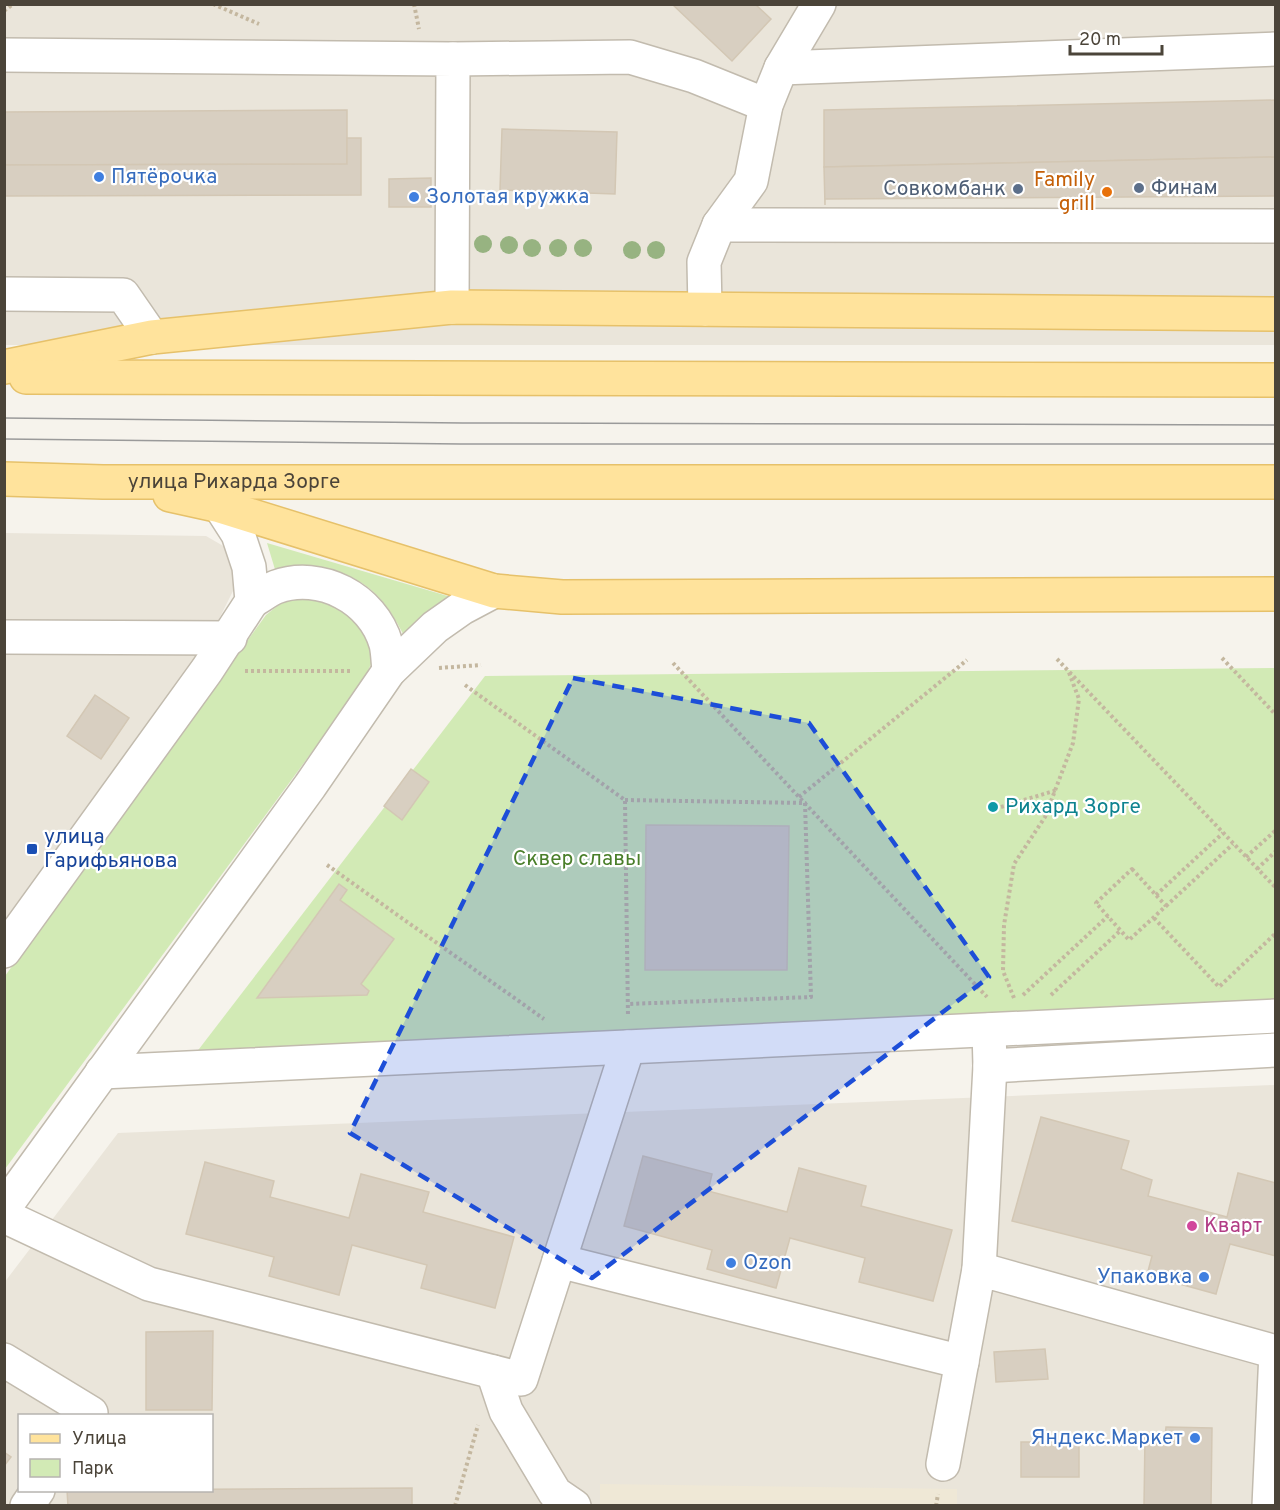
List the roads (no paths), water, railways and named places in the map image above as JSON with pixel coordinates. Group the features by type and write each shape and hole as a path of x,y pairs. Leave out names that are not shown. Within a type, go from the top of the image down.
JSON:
{"main road":[{"path":"4,367 152,337 452,307 1275,314"},
{"path":"4,377 1275,380"},
{"name":"улица Рихарда Зорге","path":"4,479 103,482 1275,482"},
{"path":"103,482 220,506 494,591 562,597 1275,594"}],"street":[{"path":"705,309 704,262 719,225 751,181 766,105 781,68 818,5"},
{"path":"781,68 1275,49"},
{"path":"4,56 453,59 630,57 694,76 766,105"},
{"path":"452,307 453,59"},
{"path":"719,225 1275,226"},
{"path":"4,294 123,295 152,337"},
{"path":"220,506 238,534 249,567 252,601"},
{"path":"4,951 230,638 252,601 276,587 303,582 330,586 339,590 355,599 374,618 386,644 389,671"},
{"path":"4,1208 310,786 389,671 435,627 462,608 494,591"},
{"path":"4,637 230,638"},
{"path":"102,1072 1275,1016"},
{"path":"944,1464 979,1269 990,1066 1006,1029"},
{"path":"4,1216 149,1284 521,1379 628,1047"},
{"path":"990,1066 1275,1050"},
{"path":"559,1261 962,1362"},
{"path":"979,1269 1275,1352 1269,1506"},
{"path":"4,1360 91,1414"},
{"path":"494,1372 506,1411 530,1452 555,1493 574,1506"},
{"path":"27,1506 37,1492"}],"tram line":[{"path":"4,418 463,423 1276,425"},
{"path":"4,439 461,444 1276,444"}],"place":[{"name":"Пятёрочка","path":"99,177"},
{"name":"Финам","path":"1139,188"},
{"name":"Совкомбанк","path":"1018,189"},
{"name":"Family grill","path":"1107,192"},
{"name":"Золотая кружка","path":"414,197"},
{"name":"Рихард Зорге","path":"993,807"},
{"name":"улица Гарифьянова","path":"32,849"},
{"name":"Кварт","path":"1192,1226"},
{"name":"Ozon","path":"731,1263"},
{"name":"Упаковка","path":"1204,1277"},
{"name":"Яндекс.Маркет","path":"1195,1438"}],"park label":[{"name":"Сквер славы","path":"577,859"}]}
